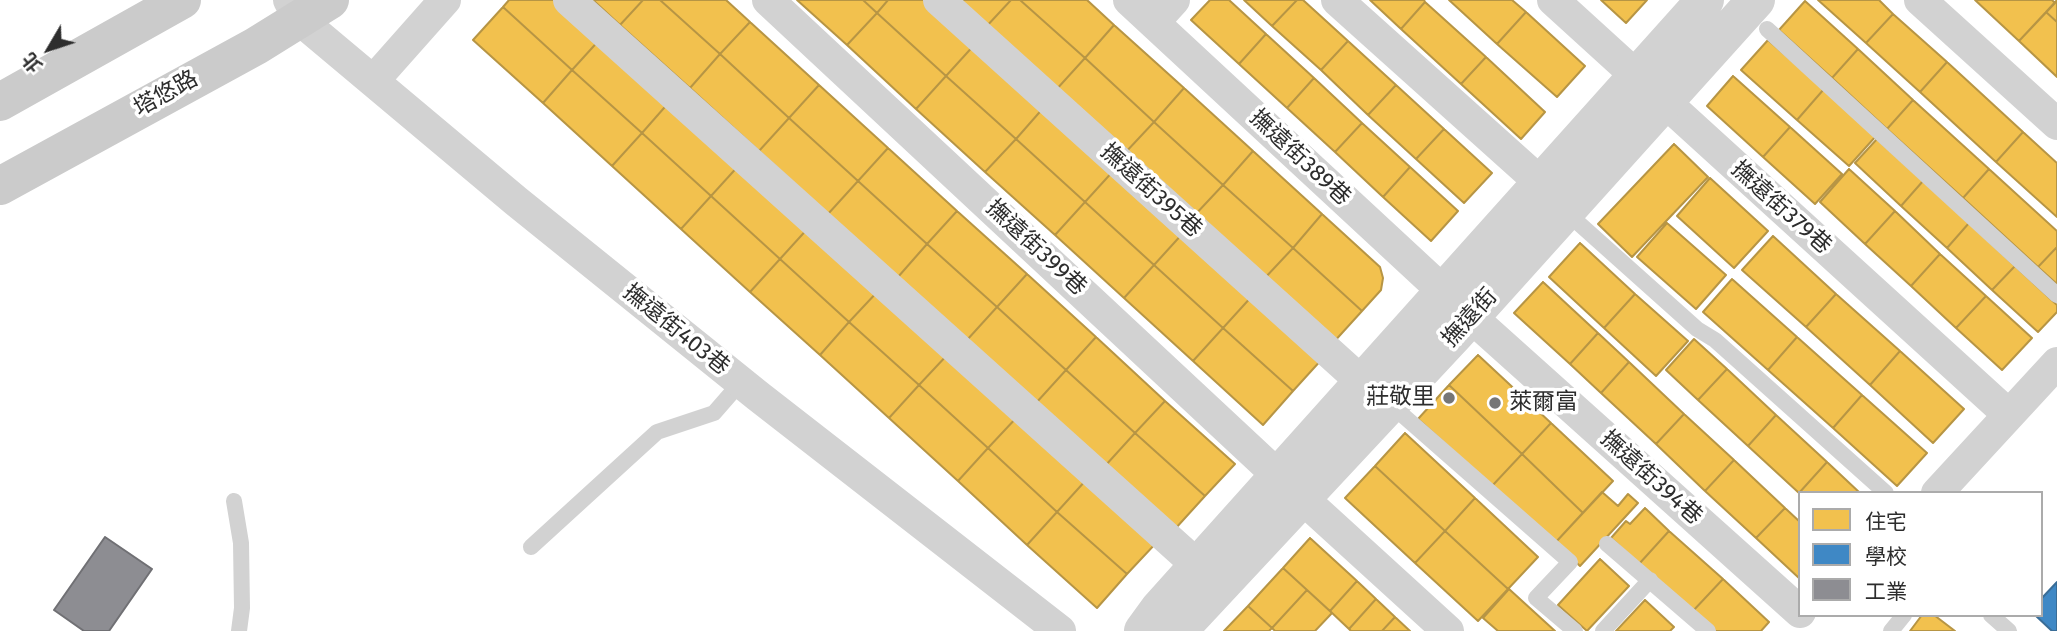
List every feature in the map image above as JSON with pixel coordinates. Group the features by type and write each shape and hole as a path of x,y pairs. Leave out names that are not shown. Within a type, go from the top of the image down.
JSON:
{"main road":[{"path":"0,102 182,0"},
{"name":"塔悠路","path":"0,186 256,47 306,6"}],"street":[{"path":"374,80 445,0"},
{"path":"569,0 1197,565"},
{"name":"撫遠街399巷","path":"768,0 1448,631"},
{"name":"撫遠街395巷","path":"939,0 1376,393"},
{"name":"撫遠街389巷","path":"1129,0 1164,11 1458,304"},
{"path":"1337,0 1553,197"},
{"name":"撫遠街379巷","path":"1553,0 2009,415"},
{"name":"撫遠街","path":"1178,631 1290,487 1553,197 1637,76 1705,0"},
{"path":"1920,0 2057,124"},
{"name":"撫遠街403巷","path":"306,6 374,80 516,201 741,382 1060,631"},
{"name":"撫遠街","path":"1553,197 1664,103 1761,15"},
{"name":"撫遠街394巷","path":"1458,304 1798,609"},
{"path":"1939,491 2057,363"},
{"name":"撫遠街","path":"1143,631 1150,619 1197,565 1290,487"}],"lane":[{"path":"1761,15 2057,295"},
{"path":"1553,197 1697,329 1714,340 1884,491"},
{"path":"531,547 657,432 713,413 741,382"},
{"path":"1376,393 1570,562 1535,598 1575,631"},
{"path":"233,501 242,543 242,608 239,631"},
{"path":"1607,544 1650,580 1700,629"},
{"path":"1603,631 1650,580"},
{"path":"1891,631 1902,617"},
{"path":"1993,617 2009,631"}],"building: 住宅":[{"path":"509,0 562,0 602,37 572,70 503,7"},
{"path":"593,0 643,0 620,25"},
{"path":"643,0 660,0 720,54 690,88 620,25"},
{"path":"660,0 726,0 750,22 720,54"},
{"path":"797,0 863,0 877,13 847,45"},
{"path":"863,0 888,0 877,13"},
{"path":"888,0 929,0 976,43 946,76 877,13"},
{"path":"955,0 1011,0 985,28"},
{"path":"1011,0 1020,0 1085,58 1055,91 985,28"},
{"path":"1020,0 1087,0 1114,25 1085,58"},
{"path":"1210,0 1229,0 1266,34 1239,64 1191,20"},
{"path":"1244,0 1297,0 1272,26"},
{"path":"1297,0 1303,0 1348,41 1321,70 1272,26"},
{"path":"1370,0 1424,0 1425,2 1401,29"},
{"path":"1449,0 1512,0 1526,12 1497,44"},
{"path":"1601,0 1647,0 1626,23"},
{"path":"1818,0 1879,0 1893,14 1866,43"},
{"path":"1975,0 2052,0 2055,3 2019,41"},
{"path":"2057,0 2057,22 2046,12"},
{"path":"1805,1 1858,49 1832,78 1779,30"},
{"path":"1425,2 1486,57 1461,84 1401,29"},
{"path":"503,7 572,70 543,103 473,40"},
{"path":"1526,12 1585,66 1557,97 1497,44"},
{"path":"2046,12 2057,22 2057,77 2019,41"},
{"path":"877,13 946,76 916,109 847,45"},
{"path":"1893,14 1947,62 1920,92 1866,43"},
{"path":"750,22 819,85 789,118 720,54"},
{"path":"1114,25 1184,88 1154,122 1085,58"},
{"path":"1266,34 1314,78 1287,108 1239,64"},
{"path":"602,37 671,100 642,133 572,70"},
{"path":"1768,40 1824,89 1797,120 1741,70"},
{"path":"1348,41 1396,85 1368,115 1321,70"},
{"path":"976,43 1045,106 1016,139 946,76"},
{"path":"1858,49 1913,100 1887,129 1832,78"},
{"path":"720,54 789,118 759,151 690,88"},
{"path":"1486,57 1545,112 1521,139 1461,84"},
{"path":"1085,58 1154,122 1124,154 1055,91"},
{"path":"1947,62 2023,132 1996,162 1920,92"},
{"path":"572,70 642,133 612,166 543,103"},
{"path":"946,76 1016,139 985,172 916,109"},
{"path":"1733,76 1790,127 1763,157 1707,106"},
{"path":"1314,78 1362,123 1335,152 1287,108"},
{"path":"819,85 888,148 858,181 789,118"},
{"path":"1396,85 1444,129 1416,159 1368,115"},
{"path":"1184,88 1253,151 1223,185 1154,122"},
{"path":"1824,89 1876,136 1849,166 1797,120"},
{"path":"671,100 741,163 711,196 642,133"},
{"path":"1913,100 1989,169 1963,198 1887,129"},
{"path":"1045,106 1115,169 1085,202 1016,139"},
{"path":"789,118 858,181 828,214 759,151"},
{"path":"1154,122 1223,185 1193,217 1124,154"},
{"path":"1362,123 1410,167 1383,197 1335,152"},
{"path":"1790,127 1842,174 1815,204 1763,157"},
{"path":"1444,129 1492,173 1464,203 1416,159"},
{"path":"2023,132 2057,163 2057,217 1996,162"},
{"path":"642,133 711,196 681,229 612,166"},
{"path":"1016,139 1085,202 1055,235 985,172"},
{"path":"1877,139 1923,181 1901,206 1855,163"},
{"path":"1674,144 1708,177 1632,257 1598,224"},
{"path":"888,148 957,211 927,244 858,181"},
{"path":"1253,151 1322,214 1293,248 1223,185"},
{"path":"741,163 810,226 780,259 711,196"},
{"path":"1410,167 1458,211 1431,241 1383,197"},
{"path":"1115,169 1184,232 1154,265 1085,202"},
{"path":"1849,169 1895,211 1865,244 1820,202"},
{"path":"1989,169 2057,231 2057,247 2038,267 1963,198"},
{"path":"1710,178 1768,231 1734,268 1677,216"},
{"path":"858,181 927,244 898,277 828,214"},
{"path":"1923,181 1969,223 1947,248 1901,206"},
{"path":"1223,185 1293,248 1263,280 1193,217"},
{"path":"711,196 780,259 750,292 681,229"},
{"path":"1085,202 1154,265 1124,298 1055,235"},
{"path":"957,211 1027,274 997,307 927,244"},
{"path":"1895,211 1940,254 1911,286 1865,244"},
{"path":"1322,214 1380,267 1383,278 1381,290 1362,311 1293,248"},
{"path":"1667,223 1726,275 1696,309 1637,257"},
{"path":"1969,223 2015,266 1992,290 1947,248"},
{"path":"810,226 879,290 849,322 780,259"},
{"path":"1184,232 1253,295 1223,328 1154,265"},
{"path":"1773,236 1836,294 1806,327 1742,270"},
{"path":"1580,243 1635,294 1604,328 1549,277"},
{"path":"927,244 997,307 967,340 898,277"},
{"path":"2057,247 2057,284 2038,267"},
{"path":"1293,248 1362,311 1332,344 1263,280"},
{"path":"1940,254 1986,296 1956,328 1911,286"},
{"path":"780,259 849,322 820,355 750,292"},
{"path":"1154,265 1223,328 1193,361 1124,298"},
{"path":"2015,266 2057,305 2057,312 2038,332 1992,290"},
{"path":"1027,274 1096,337 1066,370 997,307"},
{"path":"1732,279 1797,337 1768,370 1703,312"},
{"path":"1543,282 1598,333 1570,364 1514,313"},
{"path":"879,290 949,353 919,385 849,322"},
{"path":"1635,294 1688,341 1656,376 1604,328"},
{"path":"1836,294 1900,351 1870,385 1806,327"},
{"path":"1253,295 1323,358 1293,391 1223,328"},
{"path":"1986,296 2032,338 2002,370 1956,328"},
{"path":"997,307 1066,370 1036,403 967,340"},
{"path":"849,322 919,385 889,418 820,355"},
{"path":"1223,328 1293,391 1263,425 1193,361"},
{"path":"1598,333 1629,362 1601,393 1570,364"},
{"path":"1096,337 1165,401 1135,433 1066,370"},
{"path":"1797,337 1862,395 1833,428 1768,370"},
{"path":"1694,339 1727,369 1698,400 1666,370"},
{"path":"1900,351 1964,409 1933,443 1870,385"},
{"path":"949,353 1018,416 988,448 919,385"},
{"path":"1478,355 1551,423 1522,454 1449,385"},
{"path":"1629,362 1684,414 1656,444 1601,393"},
{"path":"1727,369 1776,415 1748,446 1698,400"},
{"path":"1066,370 1135,433 1105,466 1036,403"},
{"path":"919,385 988,448 958,481 889,418"},
{"path":"1449,385 1522,454 1492,486 1418,419"},
{"path":"1862,395 1927,453 1897,486 1833,428"},
{"path":"1165,401 1235,464 1205,496 1135,433"},
{"path":"1684,414 1734,460 1705,491 1656,444"},
{"path":"1776,415 1827,462 1798,492 1748,446"},
{"path":"1018,416 1087,479 1057,512 988,448"},
{"path":"1551,423 1613,481 1583,513 1522,454"},
{"path":"1135,433 1205,496 1175,529 1105,466"},
{"path":"1405,433 1475,498 1445,531 1375,466"},
{"path":"988,448 1057,512 1027,545 958,481"},
{"path":"1522,454 1583,513 1555,543 1492,486"},
{"path":"1734,460 1785,508 1756,538 1705,491"},
{"path":"1827,462 1858,491 1801,491"},
{"path":"1375,466 1445,531 1415,563 1345,498"},
{"path":"1087,479 1157,542 1127,574 1057,512"},
{"path":"1602,492 1618,506 1628,494 1638,503 1580,566 1555,543"},
{"path":"1475,498 1538,557 1508,589 1445,531"},
{"path":"1645,508 1669,531 1639,564 1611,538 1626,521 1630,524"},
{"path":"1785,508 1798,520 1798,577 1756,538"},
{"path":"1057,512 1127,574 1097,608 1027,545"},
{"path":"1445,531 1508,589 1478,621 1415,563"},
{"path":"1669,531 1723,579 1692,612 1639,564"},
{"path":"1310,538 1357,581 1330,611 1283,568"},
{"path":"1600,559 1629,586 1587,631 1558,605"},
{"path":"1283,568 1307,590 1272,628 1248,606"},
{"path":"1723,579 1769,622 1761,631 1713,631 1692,612"},
{"path":"1357,581 1376,599 1349,629 1330,611"},
{"path":"1509,589 1555,631 1498,631 1483,618"},
{"path":"1307,590 1332,613 1315,631 1275,631 1272,628"},
{"path":"1376,599 1395,617 1382,631 1351,631 1349,629"},
{"path":"1645,600 1674,627 1670,631 1616,631"},
{"path":"1248,606 1272,628 1269,631 1224,631"},
{"path":"1395,617 1410,631 1382,631"},
{"path":"1920,617 1937,617 1955,631 1910,631"}],"building: 學校":[{"path":"2057,582 2057,631 2052,631 2037,617 2043,617 2043,597"}],"building: 工業":[{"path":"105,537 152,569 109,631 84,631 54,610"}],"place":[{"name":"莊敬里","path":"1449,398"},
{"name":"萊爾富","path":"1495,403"}]}
